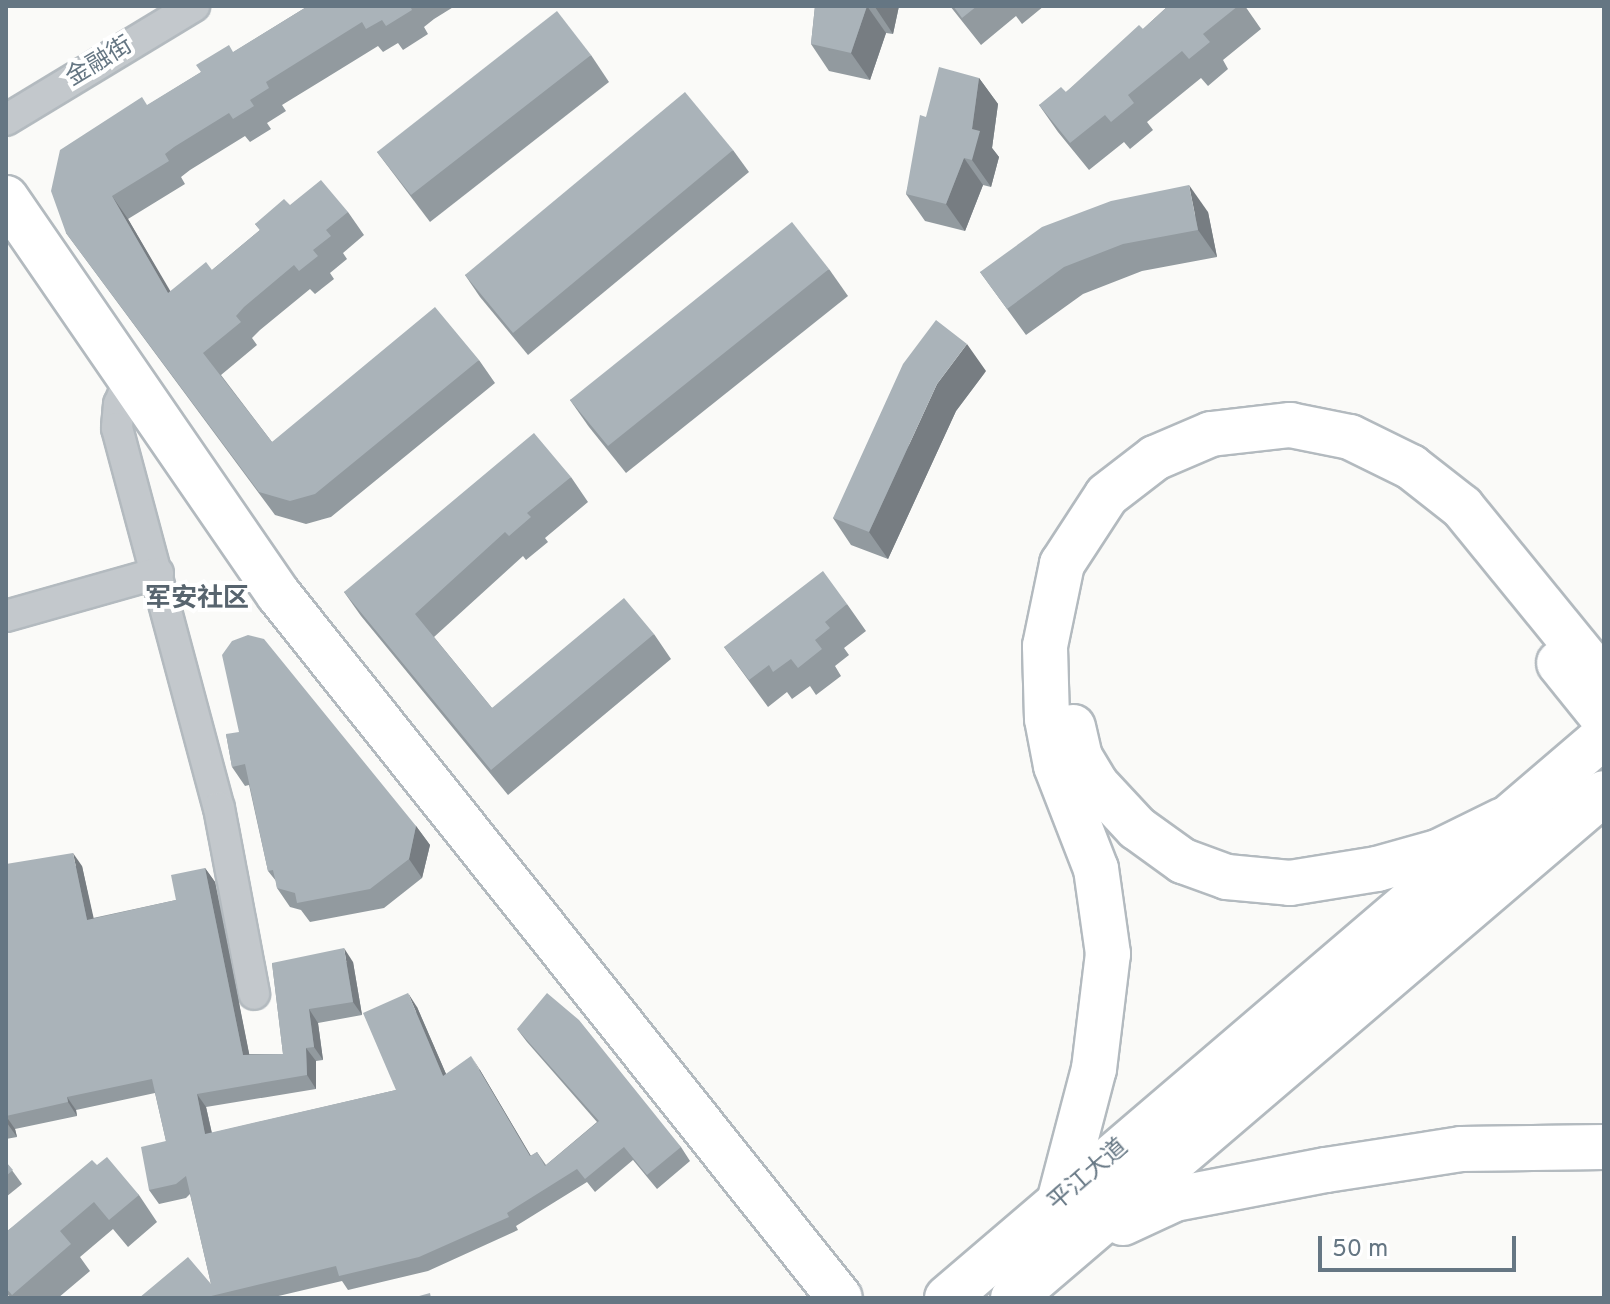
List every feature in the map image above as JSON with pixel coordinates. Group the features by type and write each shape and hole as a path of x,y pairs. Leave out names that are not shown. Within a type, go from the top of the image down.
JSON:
{"main road":[{"path":"6,198 279,595 840,1298"},
{"path":"1059,1202 1094,1069 1108,954 1102,891 1056,766 1044,683 1054,587 1088,517 1129,476 1182,444 1237,428 1316,427 1411,467 1462,507 1501,571 1604,719"},
{"path":"1604,681 1501,571 1446,524 1371,471 1312,450 1265,449 1218,457 1155,487 1107,531 1077,593 1068,682 1080,757 1096,784 1137,828 1204,870 1269,883 1334,877 1438,852 1503,820 1604,736"},
{"name":"平江大道","path":"1013,1298 1604,793"},
{"name":"平江大道","path":"947,1298 1503,820"},
{"path":"1077,1243 1175,1199 1326,1170 1461,1149 1604,1147"}],"street":[{"name":"金融街","path":"6,120 194,6"},
{"path":"129,381 119,404 117,428 219,808 254,994"},
{"path":"6,616 158,573"}],"building":[{"path":"308,6 410,6 412,10 386,26 382,20 366,29 362,22 266,82 269,88 250,100 254,106 233,119 229,113 174,147 165,154 169,161 112,196 168,293 206,262 212,270 260,230 255,224 284,199 290,205 321,180 348,212 326,230 331,236 313,250 318,256 299,271 294,265 244,307 236,316 241,322 203,353 272,442 435,307 479,360 315,494 290,501 259,492 66,233 51,191 60,150 142,97 147,105 201,72 196,65 229,45 233,52"},
{"path":"815,6 867,6 851,53 811,44"},
{"path":"953,6 977,6 962,18"},
{"path":"1168,6 1238,6 1203,34 1210,42 1189,59 1182,51 1128,95 1134,103 1111,122 1105,115 1070,143 1039,105 1061,87 1066,92 1139,25 1143,29"},
{"path":"557,11 591,55 411,195 377,152"},
{"path":"939,67 979,78 972,129 980,131 972,160 964,158 946,204 906,194 920,115 926,117"},
{"path":"685,92 733,150 513,333 465,275"},
{"path":"1189,185 1198,230 1123,244 1064,267 1007,309 980,272 1042,227 1111,201"},
{"path":"792,222 829,269 608,446 570,400"},
{"path":"936,320 967,344 937,384 869,532 833,518 903,364"},
{"path":"534,433 571,477 527,513 531,517 509,536 505,532 415,614 492,708 624,598 654,634 491,770 344,592"},
{"path":"823,571 847,604 825,622 830,628 815,640 822,649 798,668 791,659 773,672 769,665 749,680 724,647"},
{"path":"248,635 264,639 416,826 409,859 370,889 297,903 295,893 277,888 273,870 268,871 245,764 232,767 226,734 239,732 222,655 232,641"},
{"path":"73,853 87,920 176,900 171,875 205,868 243,1055 283,1054 272,963 344,948 353,1002 309,1009 314,1047 306,1048 307,1075 197,1094 205,1134 396,1090 363,1013 408,993 443,1076 471,1056 530,1156 537,1152 545,1166 599,1121 517,1029 547,993 579,1020 681,1147 647,1175 624,1147 585,1179 577,1169 507,1213 509,1217 419,1257 339,1276 336,1266 203,1298 139,1298 188,1257 211,1284 186,1176 176,1184 149,1190 141,1147 166,1141 152,1079 67,1097 68,1102 6,1116 6,864"},
{"path":"107,1157 139,1195 109,1220 94,1202 60,1231 71,1244 12,1295 6,1288 6,1232 92,1160 97,1165"},
{"path":"6,1162 13,1170 6,1176"},
{"path":"430,1293 431,1298 412,1298"}],"district":[{"name":"军安社区","path":"197,600"}]}
